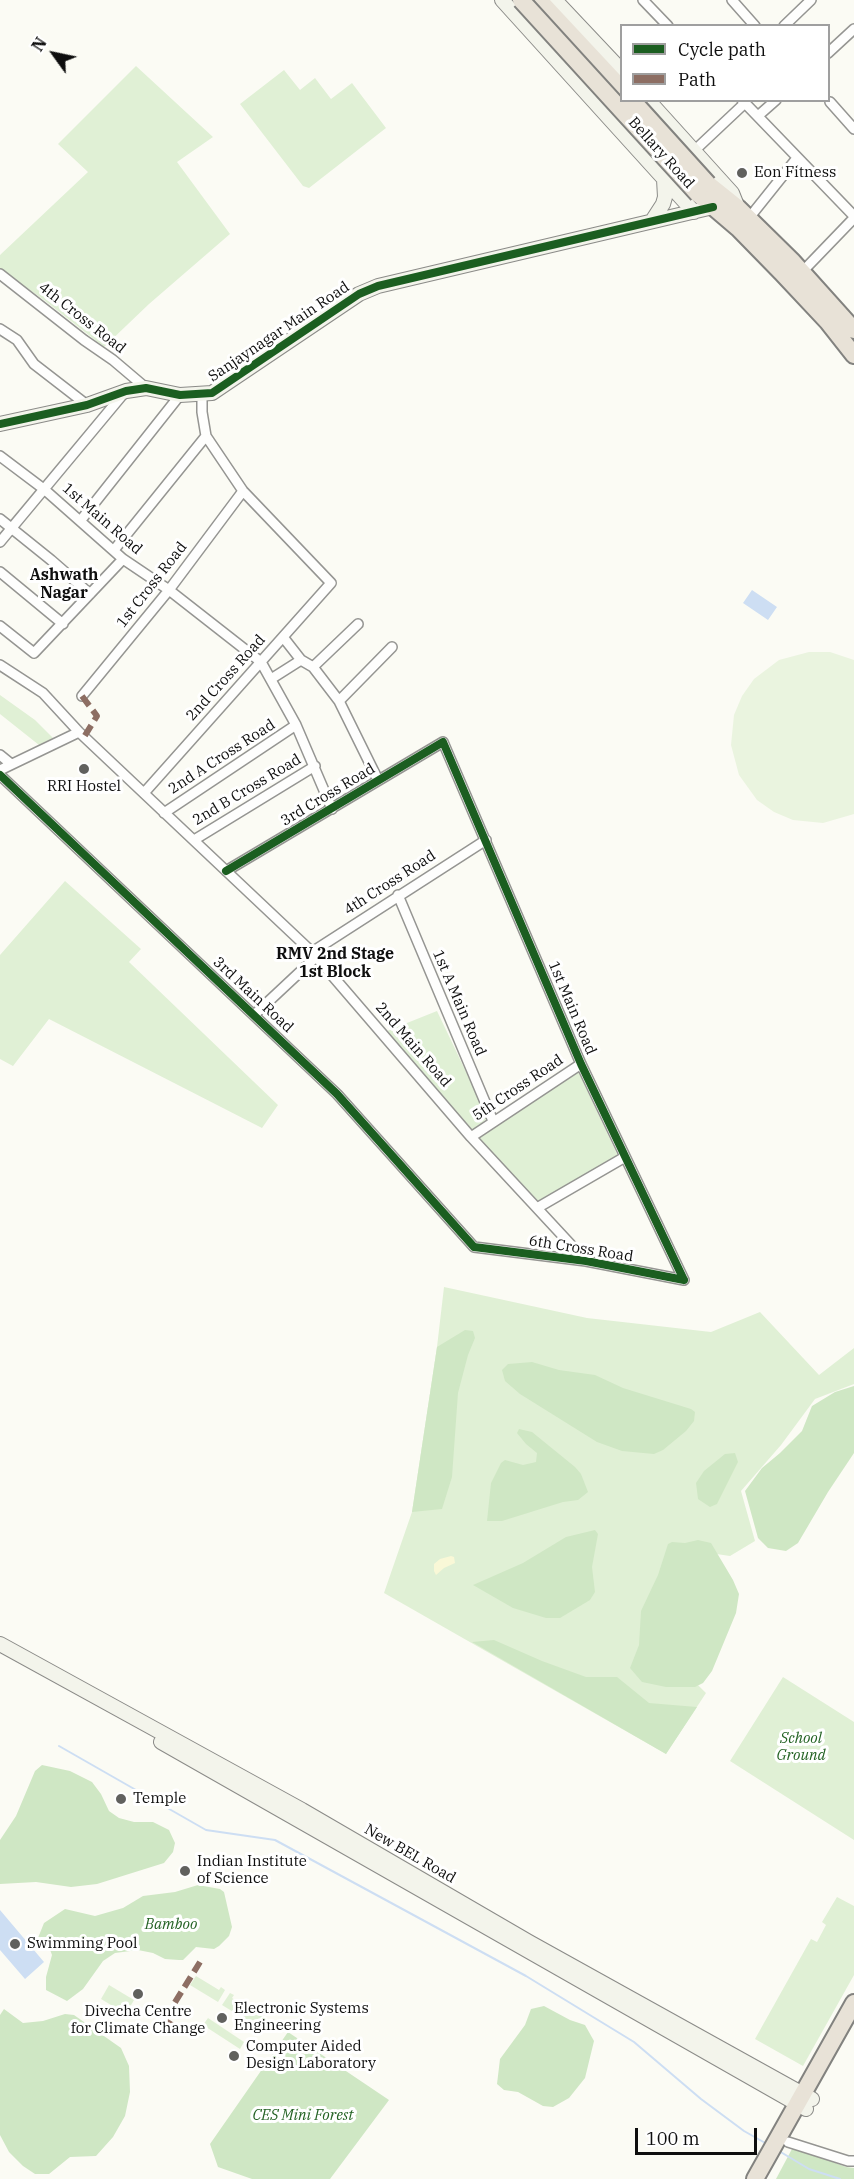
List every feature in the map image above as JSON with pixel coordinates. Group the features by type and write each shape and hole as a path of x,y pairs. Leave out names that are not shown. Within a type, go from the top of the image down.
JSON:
{"highway":[{"name":"Bellary Road","path":"521,0 703,189 743,213 802,272 854,330"},
{"path":"539,0 620,88"},
{"name":"Bellary Road","path":"634,102 703,189 702,210 739,229 828,322 854,355"},
{"path":"767,2179 779,2148 854,2003"},
{"path":"804,2101 854,2022"},
{"path":"755,2179 779,2148"}],"main road":[{"path":"502,0 615,126 702,210"},
{"path":"555,0 620,70"},
{"path":"615,126 644,102"},
{"path":"648,102 732,193 743,213"},
{"path":"638,148 667,122"},
{"path":"638,148 664,179 702,210"},
{"path":"652,221 665,198 664,179"},
{"name":"Sanjaynagar Main Road","path":"1,426 87,405 126,391 146,388 180,395 202,395 218,390 359,294 378,286 702,210"},
{"name":"New BEL Road","path":"0,1644 302,1810 804,2101"},
{"name":"New BEL Road","path":"0,1652 523,1950 804,2101"}],"street":[{"path":"643,0 666,24"},
{"path":"732,0 753,24"},
{"path":"786,24 811,0"},
{"path":"830,51 854,29"},
{"path":"694,151 744,102 759,115 854,217 802,272"},
{"path":"759,115 774,102"},
{"path":"830,102 854,129"},
{"path":"743,213 797,158"},
{"name":"4th Cross Road","path":"0,274 146,388"},
{"path":"0,329 17,340 34,364 87,405"},
{"path":"0,542 126,391"},
{"path":"81,520 180,395"},
{"path":"202,395 206,436 243,491"},
{"path":"114,550 206,436"},
{"path":"0,456 45,490"},
{"name":"1st Main Road","path":"45,490 123,559 169,590"},
{"name":"2nd Cross Road","path":"144,793 331,583 243,491"},
{"name":"1st Cross Road","path":"82,696 169,590 243,491"},
{"path":"0,519 90,594"},
{"path":"0,626 34,653 123,559"},
{"path":"0,572 63,624"},
{"path":"169,590 261,662 296,725 332,809"},
{"path":"313,667 358,624"},
{"path":"283,637 301,660 313,667 339,701 378,780"},
{"path":"339,701 392,648"},
{"path":"271,679 301,660"},
{"name":"2nd Main Road","path":"0,665 43,693 79,732 314,954 471,1137 586,1261"},
{"name":"2nd A Cross Road","path":"164,813 296,725"},
{"path":"0,770 79,732"},
{"name":"1st Main Road","path":"443,742 581,1064 684,1280"},
{"name":"3rd Cross Road","path":"226,871 443,742"},
{"path":"0,755 11,764"},
{"name":"2nd B Cross Road","path":"194,840 315,766"},
{"name":"3rd Main Road","path":"0,775 337,1094 474,1247"},
{"name":"4th Cross Road","path":"254,1015 314,954 398,895 486,840"},
{"name":"1st A Main Road","path":"398,895 494,1121"},
{"name":"5th Cross Road","path":"471,1137 581,1064"},
{"path":"537,1208 625,1157"},
{"name":"6th Cross Road","path":"474,1247 586,1261 684,1280"},
{"path":"779,2148 854,2161"}],"green space":[{"path":"136,66 213,137 177,162 230,234 149,304 104,347 0,269 0,255 88,172 58,144"},
{"path":"284,70 300,90 315,78 331,99 352,83 386,128 309,188 303,186 240,104"},
{"path":"0,695 35,720 53,738 39,745 0,714"},
{"path":"65,881 141,949 129,962 278,1105 262,1128 49,1019 13,1066 0,1059 0,955"},
{"path":"437,1011 488,1118 470,1132 387,1031"},
{"path":"578,1071 618,1156 538,1201 479,1138"},
{"path":"444,1287 587,1318 711,1332 760,1312 819,1375 854,1348 854,1384 815,1399 781,1445 741,1491 755,1541 730,1556 676,1548 645,1633 706,1693 666,1754 384,1593 412,1512"},
{"path":"465,1330 473,1331 475,1338 458,1393 452,1477 442,1509 412,1512 437,1347"},
{"path":"532,1362 559,1370 595,1375 623,1388 691,1409 695,1412 694,1421 686,1431 663,1450 654,1454 622,1451 597,1442 520,1394 505,1381 502,1370 508,1364"},
{"path":"854,1386 854,1453 798,1543 786,1551 768,1548 758,1538 745,1491 762,1468 802,1431 812,1406 835,1392"},
{"path":"519,1429 532,1432 575,1467 581,1474 588,1492 578,1500 563,1502 502,1521 487,1521 491,1483 501,1463 505,1460 523,1465 536,1462 537,1453 517,1433"},
{"path":"735,1453 738,1462 717,1504 710,1507 698,1499 696,1483 704,1471 725,1454"},
{"path":"595,1530 598,1534 592,1567 595,1592 590,1600 560,1618 546,1618 513,1608 473,1585 523,1563 566,1537"},
{"path":"698,1540 711,1543 733,1580 739,1594 736,1613 712,1671 703,1683 695,1687 666,1687 642,1682 630,1668 639,1645 641,1611 658,1575 668,1544"},
{"path":"494,1640 586,1677 617,1677 649,1703 697,1707 666,1754 472,1642"},
{"name":"School Ground","path":"783,1677 854,1722 854,1840 730,1761"},
{"path":"42,1765 70,1771 92,1782 109,1811 119,1818 134,1822 153,1822 169,1830 175,1843 173,1852 164,1863 97,1884 71,1887 36,1882 0,1884 0,1840 16,1816 35,1771"},
{"name":"Bamboo","path":"198,1885 220,1889 224,1892 232,1927 229,1936 219,1946 214,1949 196,1947 183,1960 165,1959 153,1953 138,1950 115,1953 103,1961 83,1989 67,2001 46,1990 46,1977 52,1955 49,1947 38,1938 44,1923 65,1909 95,1916 123,1908 143,1896 175,1892"},
{"path":"837,1897 854,1906 854,1975 803,2066 755,2039 811,1939 817,1942 826,1925 822,1922"},
{"path":"196,1976 219,1990 221,1987 225,1990 218,2002 190,1985"},
{"path":"109,1985 134,2000 126,2014 101,1999"},
{"path":"230,1993 234,1995 232,1998 267,2019 261,2029 222,2005"},
{"path":"544,2006 585,2025 594,2041 585,2078 569,2098 553,2107 543,2106 518,2092 504,2090 497,2084 500,2059 525,2025 531,2009"},
{"path":"4,2009 23,2023 43,2021 65,2014 74,2015 121,2048 129,2066 130,2092 125,2116 113,2137 96,2156 70,2157 49,2174 35,2174 9,2152 0,2135 0,2015"},
{"path":"208,2018 244,2042 240,2049 203,2025"},
{"name":"CES Mini Forest","path":"288,2032 389,2100 330,2179 252,2179 218,2167 210,2144"},
{"path":"793,2147 854,2168 854,2179 776,2179"}],"sand":[{"path":"454,1557 455,1563 436,1575 434,1564 440,1559"}],"shaded area":[{"path":"809,652 830,652 854,660 854,814 823,823 793,820 774,812 757,800 739,775 731,745 734,715 742,696 754,679 779,660"}],"water":[{"path":"752,590 777,607 768,620 743,603"},
{"name":"Swimming Pool","path":"0,1910 44,1962 25,1979 0,1950"}],"waterway":[{"path":"59,1746 206,1830 275,1840 526,1976 634,2042 701,2099 744,2131 767,2144"},
{"path":"779,2151 809,2169 840,2179"}],"marked path":[{"path":"82,696 97,716 84,737"},
{"path":"169,2030 172,2025 164,2020 200,1962"}],"cycle path":[{"path":"0,424 87,405 126,391 146,388 180,395 212,393 359,294 378,286 713,207"},
{"path":"226,871 443,742 581,1064 684,1280"},
{"path":"0,775 337,1094 474,1247 586,1261 684,1280"}],"place":[{"name":"Eon Fitness","path":"742,173"},
{"name":"RRI Hostel","path":"84,769"},
{"name":"Temple","path":"121,1799"},
{"name":"Indian Institute of Science","path":"185,1871"},
{"name":"Swimming Pool","path":"15,1944"},
{"name":"Divecha Centre for Climate Change","path":"138,1994"},
{"name":"Electronic Systems Engineering","path":"222,2018"},
{"name":"Computer Aided Design Laboratory","path":"234,2056"}],"district":[{"name":"Ashwath Nagar","path":"64,584"},
{"name":"RMV 2nd Stage 1st Block","path":"335,963"}]}
